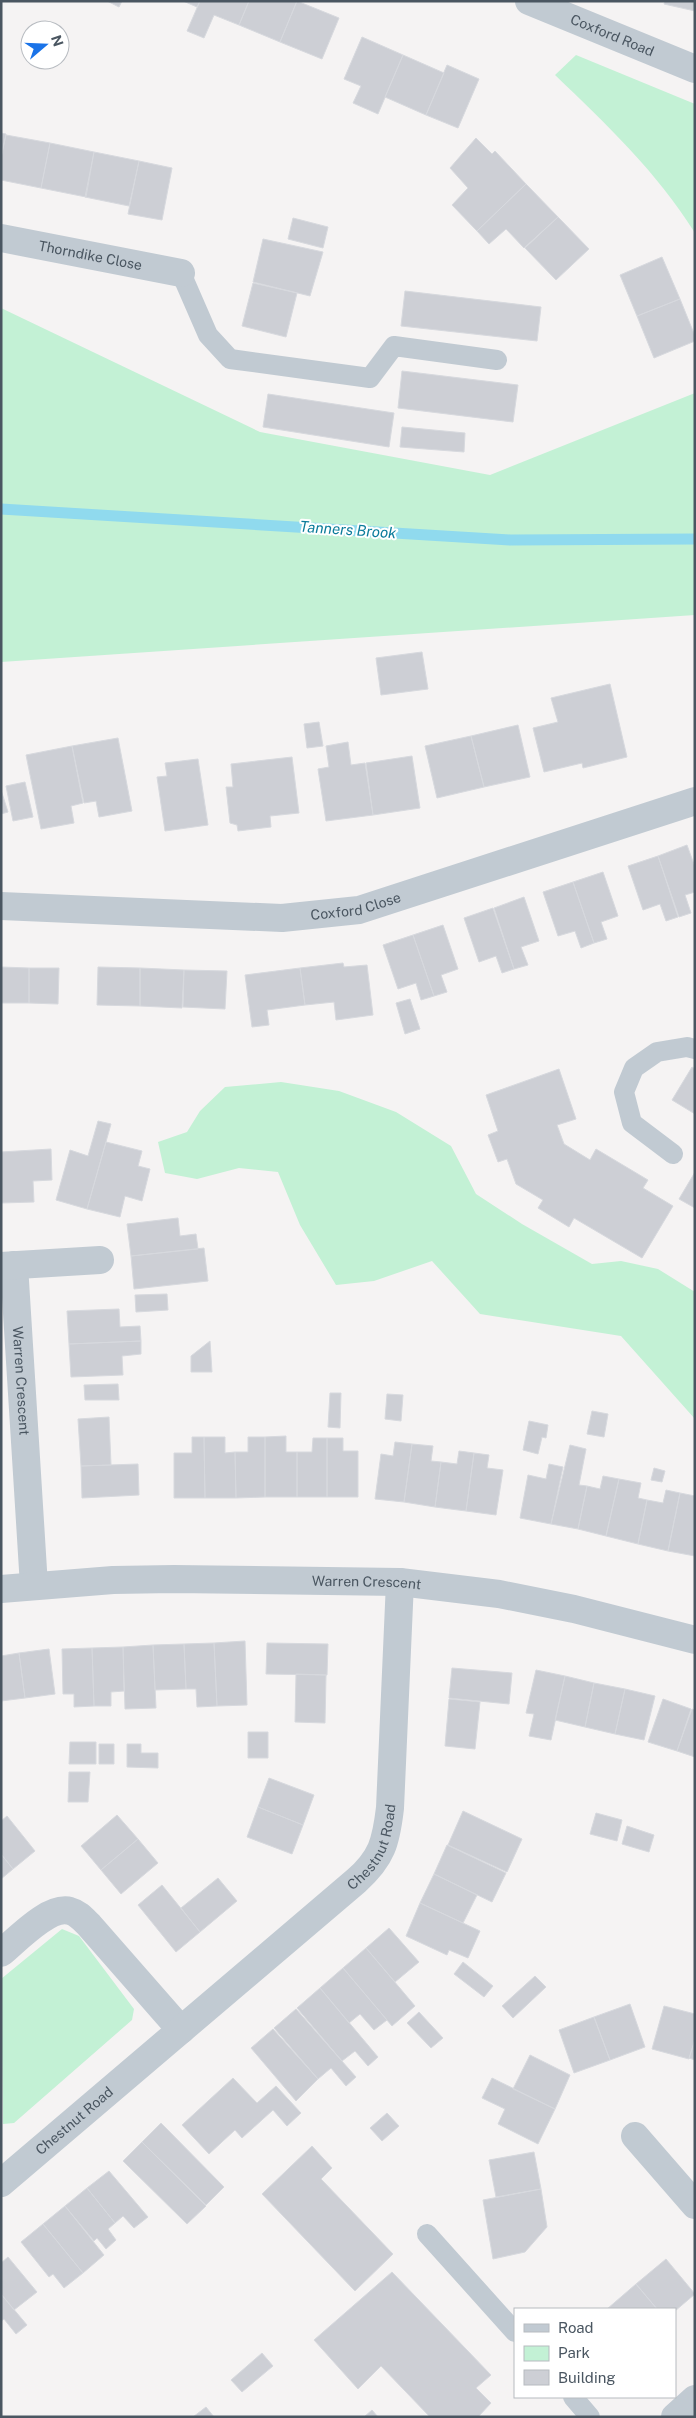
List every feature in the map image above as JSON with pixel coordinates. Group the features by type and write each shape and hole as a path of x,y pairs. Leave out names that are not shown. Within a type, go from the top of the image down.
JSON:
{"street":[{"name":"Coxford Road","path":"529,1 695,69"},
{"name":"Thorndike Close","path":"1,238 180,273"},
{"name":"Coxford Close","path":"1,906 282,918 359,910 695,801"},
{"name":"Warren Crescent","path":"34,1586 8,1265 100,1260"},
{"name":"Warren Crescent","path":"1,1589 113,1580 400,1582 499,1594 565,1607 695,1640"},
{"name":"Chestnut Road","path":"5,2171 180,2030 356,1881 378,1858 387,1832 390,1808 400,1582"},
{"path":"1,1953 54,1911 72,1911 89,1924 180,2030"},
{"path":"635,2136 695,2205"},
{"path":"675,2417 695,2399"}],"lane":[{"path":"180,273 208,335 230,359 370,378 394,346 497,360"},
{"path":"673,1154 632,1123 624,1092 634,1068 657,1052 687,1047 695,1048"},
{"path":"427,2234 514,2331"},
{"path":"574,2398 590,2417"}],"green space":[{"path":"576,55 695,104 695,233 664,189 647,169 612,130 555,75"},
{"path":"1,308 260,432 490,475 695,393 695,615 1,662"},
{"path":"281,1082 339,1091 396,1112 451,1146 476,1194 522,1224 592,1264 621,1261 658,1269 695,1292 695,1419 621,1336 480,1314 432,1261 374,1281 336,1285 300,1225 278,1172 239,1168 197,1179 165,1173 158,1142 187,1132 200,1111 225,1087"},
{"path":"62,1929 79,1936 134,2009 132,2020 14,2123 3,2124 1,1979"}],"building":[{"path":"107,1 122,1 119,7"},
{"path":"183,1 200,1 197,7"},
{"path":"200,1 249,1 239,25 214,15 204,38 187,31"},
{"path":"249,1 297,1 280,42 239,25"},
{"path":"297,1 339,18 322,59 280,42"},
{"path":"665,1 695,1 695,11 664,4"},
{"path":"362,37 403,55 378,114 353,103 361,86 344,79"},
{"path":"403,55 444,73 426,115 385,97"},
{"path":"447,65 479,79 458,128 426,115"},
{"path":"1,133 6,134 1,157"},
{"path":"6,135 50,143 41,188 1,180 1,158"},
{"path":"476,138 492,154 495,151 526,184 477,231 452,205 468,188 450,168"},
{"path":"50,143 94,152 86,197 41,188"},
{"path":"94,152 139,161 129,206 85,197"},
{"path":"139,161 172,168 162,220 128,214"},
{"path":"526,184 558,217 524,248 506,229 489,244 477,231"},
{"path":"558,217 589,249 556,280 525,248"},
{"path":"293,218 328,227 323,248 288,239"},
{"path":"263,239 323,252 310,296 253,282"},
{"path":"662,257 680,299 637,316 620,275"},
{"path":"253,283 297,293 286,337 242,326"},
{"path":"405,291 541,307 537,341 401,326"},
{"path":"680,299 695,336 695,341 654,358 637,316"},
{"path":"402,371 518,385 513,422 398,408"},
{"path":"268,394 394,413 389,447 263,427"},
{"path":"402,427 465,433 464,452 400,447"},
{"path":"422,652 428,689 381,695 376,658"},
{"path":"610,684 627,757 583,768 582,763 544,772 533,728 558,722 551,698"},
{"path":"319,722 323,746 307,748 304,724"},
{"path":"518,725 530,777 484,787 471,736"},
{"path":"471,736 484,787 437,798 425,746"},
{"path":"118,738 132,811 99,817 96,801 84,803 72,746"},
{"path":"348,742 351,765 365,763 373,815 326,821 318,769 329,767 326,746"},
{"path":"72,746 83,803 71,806 74,823 41,829 26,755"},
{"path":"412,756 420,808 373,815 366,763"},
{"path":"292,757 299,813 270,816 271,827 238,831 237,825 230,823 226,787 233,787 231,764"},
{"path":"198,759 208,825 165,831 157,777 167,776 165,763"},
{"path":"25,782 33,817 13,821 6,786"},
{"path":"1,790 8,812 1,814"},
{"path":"687,845 695,867 695,892 685,895 691,913 679,917 658,856"},
{"path":"658,856 678,917 666,921 660,904 643,910 628,866"},
{"path":"603,872 618,916 601,922 607,939 594,943 573,882"},
{"path":"573,882 594,943 581,948 575,931 558,936 543,892"},
{"path":"524,897 539,941 521,947 528,965 514,969 494,908"},
{"path":"493,908 514,969 502,973 496,956 479,962 464,918"},
{"path":"443,925 458,969 441,975 447,992 434,996 413,935"},
{"path":"413,935 434,996 421,1000 416,983 398,989 383,945"},
{"path":"343,963 344,967 367,965 373,1015 336,1020 334,1002 305,1005 300,968"},
{"path":"1,967 29,968 29,1003 1,1003"},
{"path":"98,967 140,968 140,1006 97,1005"},
{"path":"29,968 59,968 58,1004 29,1003"},
{"path":"140,968 184,970 182,1008 140,1006"},
{"path":"300,968 305,1005 267,1010 269,1025 252,1027 245,975"},
{"path":"184,970 227,971 225,1009 183,1007"},
{"path":"410,999 420,1029 405,1034 396,1003"},
{"path":"692,1067 695,1069 695,1114 672,1100"},
{"path":"559,1069 576,1119 557,1125 564,1144 590,1160 596,1149 648,1180 643,1188 673,1206 642,1258 574,1218 569,1227 538,1208 543,1200 516,1184 507,1159 498,1162 488,1135 498,1131 486,1095"},
{"path":"98,1121 111,1124 87,1209 56,1200 70,1150 88,1156"},
{"path":"106,1142 142,1151 138,1166 150,1169 142,1201 125,1196 120,1217 87,1209"},
{"path":"51,1149 52,1180 33,1181 34,1202 1,1203 1,1152"},
{"path":"695,1172 695,1208 679,1199"},
{"path":"178,1218 180,1236 196,1234 198,1249 131,1256 127,1224"},
{"path":"204,1248 208,1281 134,1289 131,1256"},
{"path":"167,1294 168,1310 136,1312 135,1295"},
{"path":"119,1309 120,1327 140,1326 141,1341 69,1344 67,1311"},
{"path":"141,1341 141,1354 122,1356 123,1375 71,1377 69,1344"},
{"path":"210,1341 212,1372 191,1372 191,1356"},
{"path":"118,1384 119,1400 85,1400 84,1385"},
{"path":"330,1393 341,1393 340,1428 328,1427"},
{"path":"387,1394 403,1395 401,1421 385,1419"},
{"path":"592,1411 608,1414 604,1437 587,1434"},
{"path":"109,1417 111,1465 81,1466 78,1419"},
{"path":"529,1421 548,1425 546,1438 542,1437 538,1454 523,1450"},
{"path":"286,1436 286,1452 297,1452 297,1497 265,1497 265,1437"},
{"path":"192,1437 204,1437 205,1498 174,1498 174,1453 192,1453"},
{"path":"204,1437 225,1437 225,1453 235,1452 236,1498 205,1498"},
{"path":"248,1437 265,1437 265,1497 236,1498 235,1452 248,1452"},
{"path":"313,1438 327,1438 327,1497 297,1497 297,1452 312,1452"},
{"path":"327,1438 343,1438 343,1451 358,1451 358,1497 327,1497"},
{"path":"395,1442 412,1444 404,1502 375,1499 381,1454 393,1456"},
{"path":"412,1444 433,1446 431,1461 441,1462 435,1507 404,1502"},
{"path":"570,1445 586,1449 579,1485 587,1486 578,1529 551,1524"},
{"path":"459,1451 474,1453 466,1511 435,1507 441,1462 457,1464"},
{"path":"474,1453 489,1455 487,1468 503,1470 496,1515 466,1511"},
{"path":"138,1464 139,1495 82,1498 81,1466"},
{"path":"549,1464 563,1467 551,1524 520,1518 528,1475 546,1479"},
{"path":"654,1468 665,1471 662,1482 651,1480"},
{"path":"603,1476 619,1479 606,1536 578,1529 587,1486 600,1489"},
{"path":"619,1479 641,1483 638,1498 647,1500 638,1544 606,1536"},
{"path":"666,1490 680,1493 668,1551 638,1544 647,1500 663,1503"},
{"path":"680,1493 695,1496 695,1556 668,1551"},
{"path":"245,1641 247,1705 217,1706 214,1643"},
{"path":"214,1643 217,1706 197,1707 196,1689 186,1689 184,1644"},
{"path":"267,1643 328,1644 327,1675 266,1674"},
{"path":"184,1644 186,1689 155,1690 153,1645"},
{"path":"153,1645 156,1708 125,1709 123,1647"},
{"path":"123,1647 124,1691 111,1692 111,1706 94,1706 92,1648"},
{"path":"92,1648 94,1706 74,1707 74,1694 63,1694 62,1649"},
{"path":"49,1649 55,1694 25,1698 19,1653"},
{"path":"19,1653 25,1698 1,1701 1,1656"},
{"path":"452,1668 512,1673 509,1704 449,1698"},
{"path":"536,1670 565,1676 551,1740 529,1736 534,1714 526,1713"},
{"path":"296,1674 326,1675 325,1723 295,1722"},
{"path":"565,1676 594,1683 585,1727 555,1720"},
{"path":"594,1683 625,1689 615,1734 585,1727"},
{"path":"625,1689 655,1696 644,1740 615,1734"},
{"path":"449,1699 480,1702 475,1749 445,1746"},
{"path":"663,1699 691,1709 677,1751 648,1742"},
{"path":"692,1709 695,1710 695,1757 677,1751"},
{"path":"248,1732 268,1732 268,1758 248,1758"},
{"path":"70,1742 96,1742 96,1764 69,1764"},
{"path":"99,1744 114,1744 114,1764 99,1764"},
{"path":"127,1744 141,1744 141,1753 158,1753 158,1768 127,1767"},
{"path":"69,1772 90,1772 88,1802 68,1802"},
{"path":"269,1778 314,1795 303,1825 258,1807"},
{"path":"258,1807 303,1825 292,1854 247,1837"},
{"path":"463,1811 522,1839 507,1872 448,1845"},
{"path":"596,1813 622,1820 617,1841 590,1834"},
{"path":"117,1815 138,1839 101,1870 81,1846"},
{"path":"7,1816 35,1851 13,1869 1,1854 1,1821"},
{"path":"627,1826 654,1835 649,1852 622,1844"},
{"path":"138,1839 158,1863 121,1894 101,1870"},
{"path":"447,1845 506,1873 492,1902 434,1874"},
{"path":"1,1854 13,1869 1,1879"},
{"path":"434,1874 477,1895 463,1923 420,1903"},
{"path":"218,1878 237,1901 200,1932 181,1908"},
{"path":"162,1885 200,1932 176,1952 138,1905"},
{"path":"420,1903 480,1931 468,1958 449,1950 447,1955 406,1936"},
{"path":"389,1928 419,1962 395,1982 366,1948"},
{"path":"366,1948 415,2006 392,2026 343,1968"},
{"path":"463,1962 493,1986 484,1997 454,1974"},
{"path":"343,1968 387,2020 374,2030 360,2014 349,2023 320,1988"},
{"path":"535,1976 546,1987 513,2018 502,2006"},
{"path":"320,1988 378,2057 368,2066 355,2051 342,2061 297,2008"},
{"path":"630,2004 645,2047 610,2060 594,2017"},
{"path":"664,2006 695,2014 695,2039 689,2059 652,2049"},
{"path":"296,2009 356,2077 346,2086 331,2068 318,2079 274,2028"},
{"path":"419,2012 443,2038 431,2048 407,2023"},
{"path":"594,2017 610,2060 574,2073 559,2030"},
{"path":"273,2029 318,2079 296,2101 251,2048"},
{"path":"695,2040 695,2060 689,2058"},
{"path":"530,2055 570,2075 555,2109 513,2089"},
{"path":"233,2078 257,2103 276,2086 301,2113 287,2126 273,2110 242,2138 235,2130 209,2154 182,2125"},
{"path":"492,2078 555,2109 538,2144 498,2124 505,2109 482,2098"},
{"path":"387,2113 399,2126 382,2141 370,2128"},
{"path":"161,2123 224,2187 206,2205 142,2142"},
{"path":"142,2142 206,2206 187,2224 123,2161"},
{"path":"312,2146 332,2168 321,2179 393,2254 355,2291 262,2194"},
{"path":"534,2152 541,2189 496,2197 489,2160"},
{"path":"109,2171 148,2217 134,2228 123,2216 115,2223 87,2188"},
{"path":"87,2188 115,2223 108,2229 116,2240 106,2249 97,2238 94,2241 65,2206"},
{"path":"541,2189 547,2227 525,2252 493,2259 483,2200"},
{"path":"65,2206 104,2255 83,2273 43,2224"},
{"path":"43,2224 83,2273 64,2288 53,2274 49,2277 21,2242"},
{"path":"8,2257 37,2292 14,2310 1,2294 1,2263"},
{"path":"666,2259 695,2294 676,2310 676,2308 656,2308 636,2284"},
{"path":"392,2272 491,2375 476,2388 491,2403 478,2417 430,2417 381,2366 358,2389 314,2340"},
{"path":"636,2284 656,2308 608,2308"},
{"path":"1,2294 27,2325 16,2334 4,2319 1,2321"},
{"path":"262,2353 273,2366 242,2392 231,2380"},
{"path":"206,2407 214,2417 193,2417"},
{"path":"372,2410 378,2417 364,2417"}],"waterway":[{"name":"Tanners Brook","path":"1,509 510,540 695,539"}]}
